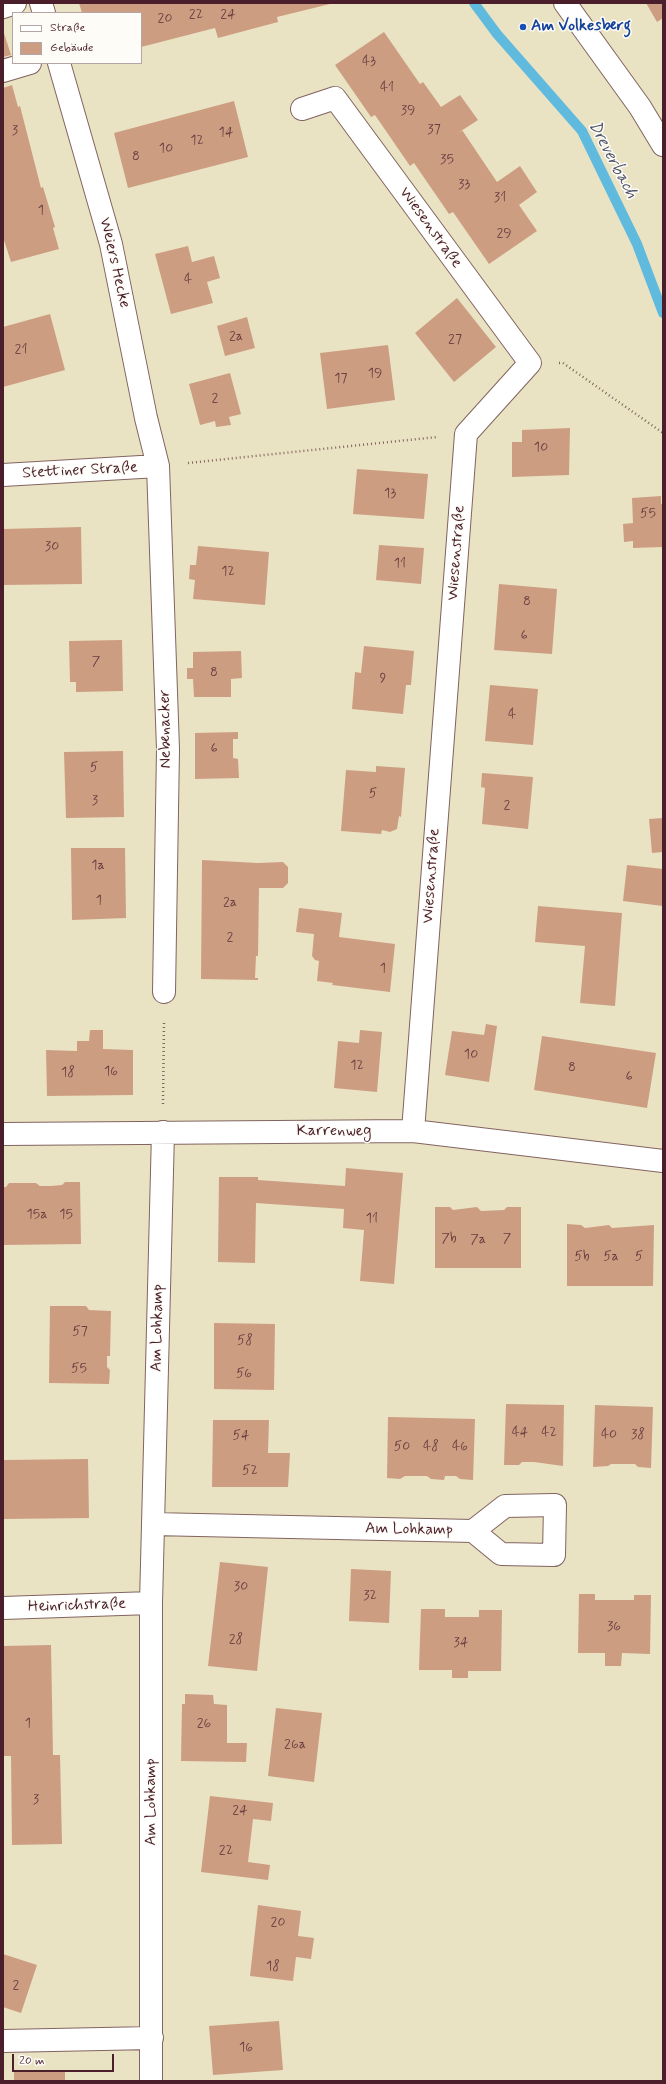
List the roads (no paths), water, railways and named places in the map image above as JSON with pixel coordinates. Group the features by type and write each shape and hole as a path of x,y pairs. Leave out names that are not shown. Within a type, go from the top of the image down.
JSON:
{"street":[{"path":"3,6 15,3"},
{"path":"565,3 640,107 663,145"},
{"path":"3,71 27,64"},
{"name":"Weiers Hecke","path":"59,64 111,244 146,418 158,466"},
{"name":"Wiesenstraße","path":"302,109 335,98 530,363 466,434 413,1131"},
{"name":"Stettiner Straße","path":"3,475 158,466"},
{"name":"Nebenacker","path":"158,466 168,749 164,992"},
{"name":"Karrenweg","path":"3,1134 413,1131 663,1161"},
{"name":"Am Lohkamp","path":"151,2081 151,1603 163,1132"},
{"name":"Am Lohkamp","path":"153,1524 473,1531"},
{"name":"Heinrichstraße","path":"3,1608 151,1603"},
{"path":"3,2041 152,2038"}],"waterway":[{"name":"Dreverbach","path":"474,3 497,34 582,131 637,244 663,313"}],"place":[{"name":"Am Volkesberg","path":"523,27"}]}
